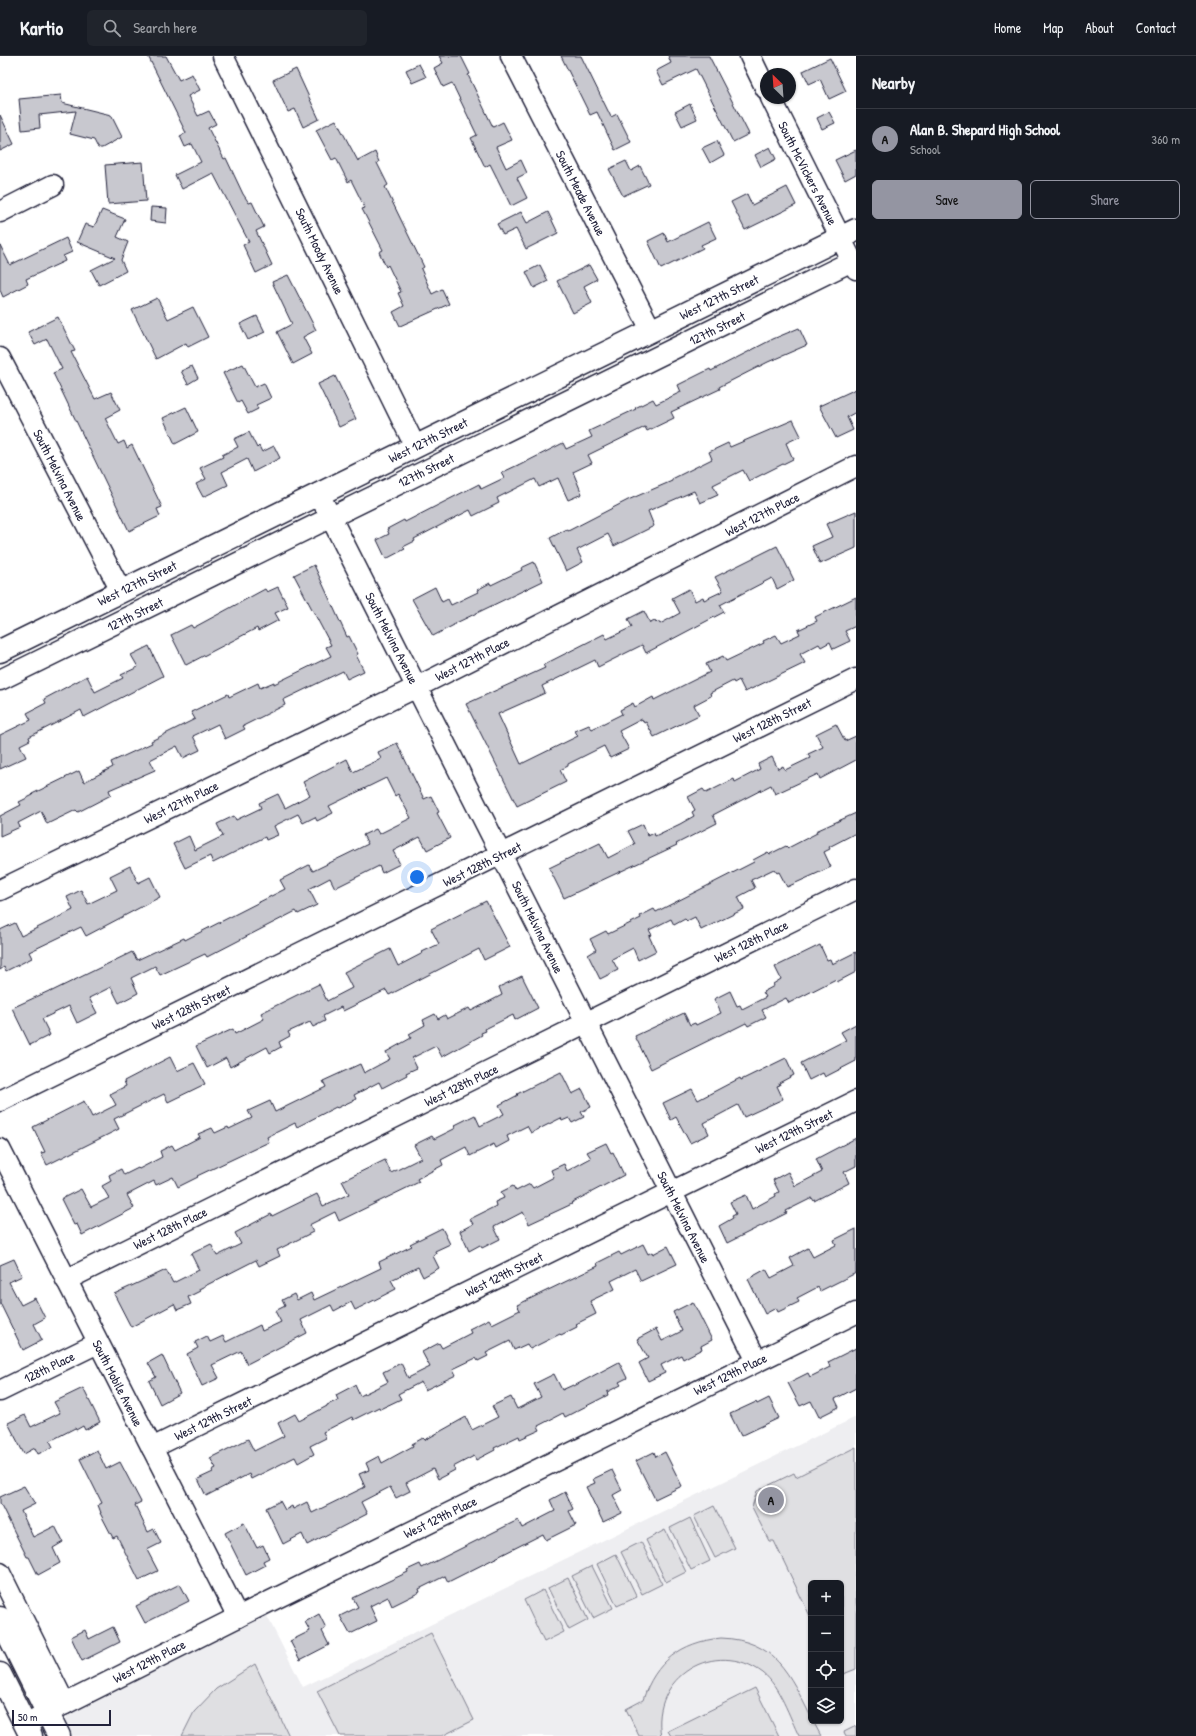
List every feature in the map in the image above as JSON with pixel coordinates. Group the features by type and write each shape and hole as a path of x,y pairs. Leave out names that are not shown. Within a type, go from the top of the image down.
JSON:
{"main road":[{"name":"West 127th Street","path":"0,651 848,234"},
{"path":"0,1618 56,1708 59,1736"},
{"path":"0,1674 28,1730"}],"street":[{"name":"South Moody Avenue","path":"223,56 415,446"},
{"name":"South Meade Avenue","path":"511,56 651,330"},
{"path":"750,56 760,77"},
{"name":"South McVickers Avenue","path":"774,104 848,234 854,265"},
{"path":"0,212 53,185"},
{"name":"127th Street","path":"0,680 330,517 854,265"},
{"name":"South Melvina Avenue","path":"0,358 121,591"},
{"name":"West 127th Place","path":"0,890 417,687 856,466"},
{"name":"South Melvina Avenue","path":"319,494 756,1361"},
{"name":"West 128th Street","path":"0,1101 502,855 856,679"},
{"name":"West 128th Place","path":"66,1280 856,889"},
{"name":"West 129th Street","path":"152,1448 856,1101"},
{"name":"South Mobile Avenue","path":"0,1149 238,1617"},
{"name":"West 129th Place","path":"28,1730 56,1708 756,1361 856,1313"},
{"name":"128th Place","path":"0,1391 98,1343"},
{"path":"0,1573 56,1708"}],"shaded area":[{"path":"856,1417 856,1736 68,1736 65,1724 67,1716 79,1706 266,1614 303,1687"},
{"path":"856,1447 856,1669 844,1674 844,1580 808,1580 808,1612 774,1541 769,1541 752,1507 757,1491 794,1473 796,1477"},
{"path":"714,1506 735,1548 715,1558 694,1516"},
{"path":"690,1518 710,1561 691,1570 670,1528"},
{"path":"665,1530 686,1572 666,1582 646,1540"},
{"path":"641,1542 662,1584 642,1594 621,1552"},
{"path":"616,1554 637,1597 617,1606 597,1564"},
{"path":"592,1566 613,1608 593,1618 572,1576"},
{"path":"568,1578 588,1620 569,1630 548,1588"},
{"path":"543,1590 564,1632 544,1642 524,1600"},
{"path":"431,1633 474,1720 442,1736 340,1736 317,1691"},
{"path":"721,1638 739,1640 755,1645 767,1652 787,1673 808,1711 808,1724 815,1724 821,1736 799,1736 784,1702 769,1678 763,1673 744,1663 725,1659 707,1662 690,1669 676,1681 666,1696 660,1715 661,1736 639,1736 626,1709 643,1700 655,1675 662,1665 672,1656 682,1649 707,1640"},
{"path":"255,1664 289,1736 182,1736 194,1712 216,1689"},
{"path":"755,1688 779,1736 671,1736 668,1731"},
{"path":"856,1726 856,1736 846,1736 844,1732"}],"building":[{"path":"148,56 166,56 179,80 192,74 200,90 188,96 198,116 209,111 216,124 208,128 224,159 226,158 243,194 249,203 252,202 264,227 256,231 272,265 256,273 243,245 249,242 213,173 182,189 175,175 201,162 192,144 185,147 180,136 186,133"},
{"path":"439,56 461,56 470,74 468,75 493,127 503,122 512,140 496,147 506,168 521,160 527,173 517,178 527,198 511,206 490,164 485,167 471,138 477,135 452,83 443,87 434,68 443,63"},
{"path":"561,56 581,56 611,117 617,114 631,142 615,150 597,112 590,115"},
{"path":"668,56 709,56 749,134 733,142 696,69 663,85 656,71 671,63"},
{"path":"830,58 846,91 829,99 820,79 809,84 803,71"},
{"path":"419,64 426,77 412,83 406,70"},
{"path":"296,69 319,119 303,127 295,109 288,112 273,80"},
{"path":"61,95 62,103 111,115 122,137 102,148 98,148 94,140 70,134 76,111 39,115 40,128 22,130 19,99"},
{"path":"690,104 697,119 682,126 675,112"},
{"path":"829,112 835,123 822,129 817,118"},
{"path":"0,115 14,144 0,151"},
{"path":"336,120 358,161 375,152 379,162 377,163 388,185 385,187 424,267 421,269 432,294 442,289 449,304 400,326 393,312 404,306 398,293 401,292 388,265 386,267 379,252 383,250 362,209 365,208 351,180 348,182 336,158 332,160 316,130"},
{"path":"717,141 724,155 710,163 702,148"},
{"path":"770,147 776,159 761,167 755,155"},
{"path":"856,150 856,174 845,180 835,160"},
{"path":"626,161 631,171 640,166 649,184 623,196 609,169"},
{"path":"143,162 146,201 108,204 105,165"},
{"path":"787,187 796,205 745,230 731,202 747,194 752,205"},
{"path":"151,207 167,208 166,223 150,221"},
{"path":"102,210 125,219 117,237 128,242 121,260 126,271 99,285 91,270 115,258 77,242 85,224 94,227"},
{"path":"521,212 527,223 548,212 558,233 526,249 516,229 503,235 497,224"},
{"path":"708,222 716,238 701,245 703,248 661,269 648,241 664,233 668,242"},
{"path":"66,238 72,252 63,256 65,261 26,279 28,284 3,297 0,290 0,245 10,265"},
{"path":"540,265 548,281 534,288 526,272"},
{"path":"589,265 597,279 584,286 592,303 573,313 557,281"},
{"path":"288,275 316,330 303,337 312,354 293,364 277,332 292,324 272,282"},
{"path":"157,298 168,319 193,307 208,337 188,347 186,343 156,359 132,310"},
{"path":"257,316 265,332 248,340 240,324"},
{"path":"58,317 75,351 71,352 95,399 111,392 120,410 105,418 118,444 124,441 127,448 132,445 162,507 157,509 160,516 129,531 53,373 62,369 47,339 35,345 28,332"},
{"path":"799,328 807,345 768,362 719,387 720,389 671,412 674,418 647,431 645,427 588,455 592,463 573,472 582,494 568,500 558,478 539,487 535,479 497,498 499,503 473,516 470,510 414,539 415,541 403,547 405,549 386,559 377,540 389,534 387,529 404,520 405,522 479,484 481,489 504,478 501,473 563,443 566,449 592,437 589,431 636,409 635,408 653,399 656,404 681,392 678,385 710,369 711,371 773,339"},
{"path":"243,364 255,387 264,383 271,398 256,405 258,409 248,414 241,401 238,403 223,373"},
{"path":"192,366 198,378 188,384 181,371"},
{"path":"335,376 356,419 339,427 318,384"},
{"path":"856,389 856,412 847,417 853,430 836,438 819,406"},
{"path":"186,407 198,432 175,444 163,418"},
{"path":"793,420 801,436 786,443 793,459 749,481 743,470 713,485 718,495 700,503 694,491 648,511 654,526 614,546 608,534 577,550 583,562 566,571 550,538 567,529 568,531 628,500 672,481 672,479 712,459 709,452 728,443 730,447"},
{"path":"249,432 257,448 259,446 262,452 274,446 280,458 253,472 247,459 222,472 228,485 203,497 196,484 206,479 200,468 223,457 222,455 238,447 234,439"},
{"path":"856,511 856,548 820,564 812,546 832,537 826,524"},
{"path":"777,546 794,580 777,589 772,578 720,605 724,612 646,653 642,645 598,667 595,660 542,686 545,693 498,714 521,764 578,736 575,731 589,725 592,729 622,714 620,710 633,703 635,707 653,697 654,700 710,672 706,664 723,656 726,661 764,643 763,641 776,635 781,643 800,634 798,630 817,621 815,617 856,597 856,626 845,631 850,641 833,649 830,642 821,647 819,644 800,654 805,663 745,692 739,680 734,683 733,681 710,693 711,696 694,705 699,715 654,737 646,722 644,723 642,719 619,731 629,749 610,758 604,746 568,764 568,766 560,770 566,782 517,806 466,704 545,668 543,665 604,634 607,639 632,627 628,619 644,611 650,623 655,621 656,623 658,621 660,624 680,613 672,598 689,589 695,601 703,597 704,600 723,591 715,577"},
{"path":"534,562 543,581 454,624 433,636 412,599 435,587 442,602 448,599 451,605 478,592 477,590 490,583 491,585 522,570 521,568"},
{"path":"314,565 347,637 349,636 358,654 356,655 364,671 347,679 343,671 283,700 285,705 243,726 245,729 225,739 218,724 193,736 200,750 183,758 177,746 150,760 155,770 109,790 111,795 78,812 76,810 47,824 41,811 18,823 20,827 0,836 0,816 21,805 19,802 33,795 32,794 79,771 84,782 113,767 111,762 152,743 151,741 195,719 191,712 228,694 229,697 258,683 260,688 274,682 274,684 331,656 326,647 331,645 294,575"},
{"path":"278,587 288,607 275,613 279,620 258,631 257,628 186,665 171,635 191,625 193,628 265,589 267,592"},
{"path":"149,646 163,676 84,717 81,710 29,737 30,740 20,745 26,757 0,769 0,735 31,720 27,713 46,703 44,699 87,676 95,692 123,678 121,675 138,667 131,655"},
{"path":"836,724 845,741 856,736 856,760 820,779 818,774 775,794 771,785 713,815 717,823 676,844 677,845 564,898 549,868 600,843 608,858 635,844 628,831 643,824 648,836 654,833 655,836 680,824 694,816 692,812 695,810 688,797 703,789 706,793 734,779 735,782 760,769 758,764 772,757 778,769 783,766 785,770 810,758 808,754 823,747 816,734"},
{"path":"397,743 424,799 431,796 439,812 437,813 450,838 427,850 420,837 393,851 400,864 382,873 379,866 335,888 330,878 309,889 317,905 298,914 296,911 207,957 205,954 160,975 155,966 131,978 138,993 119,1003 111,987 89,998 97,1013 77,1023 69,1006 42,1019 50,1035 30,1045 12,1008 49,991 50,992 132,952 137,960 184,938 185,940 285,889 280,880 309,865 313,871 368,844 363,835 376,829 379,834 411,818 398,794 395,796 386,778 329,806 333,813 317,821 315,817 303,823 298,814 274,826 278,835 266,840 265,837 213,863 210,856 185,868 173,844 189,836 195,850 223,836 217,824 234,816 236,820 261,808 259,803 278,794 285,808 310,795 303,782 347,759 353,772 381,759 378,752"},
{"path":"856,813 856,833 829,847 830,849 824,852 831,867 787,887 779,872 777,873 774,869 751,880 755,888 738,897 744,909 701,930 695,917 687,921 685,919 674,925 671,919 649,930 652,935 649,936 656,951 638,960 633,948 612,959 618,970 600,979 588,955 596,950 590,939 606,931 608,934 641,918 640,916 654,909 656,912 754,862 753,860 768,852 770,854 786,846 788,848 817,833 816,831"},
{"path":"130,866 138,883 150,877 160,897 86,936 81,927 29,952 32,958 6,971 4,967 0,970 0,930 15,923 21,936 73,910 67,897 81,890 88,904 117,890 110,876"},
{"path":"486,901 510,947 484,960 479,949 389,995 386,990 343,1011 341,1007 323,1016 325,1021 313,1027 310,1022 288,1032 290,1036 279,1042 281,1047 270,1053 267,1047 230,1067 226,1058 207,1068 196,1046 233,1029 235,1034 264,1019 261,1013 319,984 327,1001 352,988 344,972 390,949 398,966 439,944 431,929"},
{"path":"820,945 827,960 830,959 832,964 856,952 856,972 837,982 836,979 789,1003 786,998 762,1010 766,1017 748,1026 746,1023 730,1030 651,1069 635,1036 684,1013 690,1025 695,1023 696,1025 721,1013 714,999 730,991 737,1006 740,1005 742,1009 766,997 763,992 774,986 773,984 781,979 775,967"},
{"path":"522,976 538,1008 515,1020 513,1015 485,1029 486,1031 481,1033 482,1035 442,1057 436,1046 412,1058 417,1068 406,1073 407,1075 382,1088 379,1082 354,1095 356,1099 337,1108 336,1107 297,1127 295,1123 267,1137 269,1142 197,1176 198,1177 178,1187 173,1177 156,1185 154,1181 127,1195 134,1208 82,1235 77,1224 74,1225 61,1199 81,1189 91,1207 109,1198 102,1186 111,1181 109,1175 121,1169 124,1175 138,1168 139,1169 162,1157 160,1151 172,1145 175,1150 200,1137 198,1134 212,1128 215,1133 228,1127 229,1129 252,1118 248,1111 270,1101 275,1112 326,1087 323,1081 360,1064 364,1073 390,1059 386,1052 411,1038 409,1034 425,1025 423,1020 435,1014 438,1019 445,1015 447,1019 469,1008 471,1011 502,995 499,987"},
{"path":"856,1024 856,1061 825,1077 823,1073 809,1080 801,1063 846,1040 841,1032"},
{"path":"170,1057 177,1071 194,1063 205,1084 168,1102 164,1094 114,1119 119,1129 47,1165 41,1153 45,1152 33,1127 84,1101 92,1117 116,1105 110,1094 126,1086 124,1081"},
{"path":"786,1058 794,1075 779,1083 780,1085 777,1086 783,1099 744,1117 738,1105 704,1123 709,1134 690,1143 676,1117 671,1120 663,1103 692,1089 698,1100 740,1078 741,1080"},
{"path":"561,1072 572,1094 582,1089 591,1107 581,1112 584,1117 572,1123 569,1118 562,1121 561,1118 531,1133 527,1126 507,1136 509,1141 496,1148 494,1144 470,1156 466,1147 441,1160 443,1165 417,1179 419,1182 339,1221 335,1212 309,1225 313,1232 277,1250 280,1256 259,1266 256,1260 199,1289 200,1291 188,1297 191,1304 177,1310 174,1304 131,1327 114,1294 166,1270 173,1283 199,1270 191,1254 211,1244 217,1256 241,1244 235,1233 271,1214 272,1216 317,1194 323,1206 349,1194 342,1181 385,1160 391,1173 421,1158 414,1145 432,1136 434,1139 456,1128 455,1125 475,1115 480,1126 504,1114 499,1105 518,1095 517,1094"},
{"path":"856,1138 856,1166 844,1172 849,1183 814,1201 812,1198 786,1211 787,1213 727,1243 719,1226 733,1218 732,1216 736,1214 730,1202 746,1195 752,1209 776,1196 775,1194 779,1192 773,1180 788,1172 795,1186 822,1172 816,1159"},
{"path":"606,1143 611,1153 613,1152 624,1175 571,1203 572,1204 529,1224 523,1212 494,1227 500,1239 482,1248 480,1245 469,1251 460,1231 473,1224 470,1219 496,1206 495,1202 504,1198 501,1192 513,1186 516,1191 530,1184 533,1188 554,1177 551,1170 564,1164 567,1171 591,1158 587,1152"},
{"path":"442,1228 450,1244 435,1251 436,1254 433,1256 439,1268 423,1277 418,1267 391,1280 396,1289 355,1310 351,1302 334,1311 331,1305 301,1320 307,1333 247,1364 241,1351 212,1365 219,1378 202,1386 187,1354 198,1348 195,1342 207,1336 210,1342 223,1336 226,1342 260,1325 262,1331 281,1322 275,1311 285,1306 282,1300 294,1294 297,1300 311,1293 314,1300 381,1268 379,1262 412,1246 410,1244"},
{"path":"856,1229 856,1273 820,1291 818,1287 797,1298 799,1302 778,1312 776,1308 765,1314 748,1279 766,1269 771,1278 794,1266 790,1258 808,1248 813,1257 836,1245 834,1240"},
{"path":"643,1244 648,1254 652,1252 653,1254 668,1246 677,1264 641,1281 635,1269 611,1281 615,1289 590,1301 596,1314 576,1324 577,1327 530,1349 527,1344 514,1350 510,1341 486,1353 488,1356 478,1361 476,1358 453,1369 456,1375 425,1390 421,1382 398,1394 401,1399 380,1409 379,1407 353,1420 352,1417 323,1432 326,1438 310,1446 314,1454 298,1463 295,1457 251,1479 249,1474 206,1496 198,1479 213,1472 212,1470 216,1468 210,1458 248,1439 254,1451 284,1436 278,1423 295,1414 299,1421 338,1400 336,1395 355,1385 360,1396 388,1382 383,1372 401,1363 408,1378 430,1367 422,1352 439,1343 442,1348 471,1333 469,1329 489,1319 492,1324 520,1310 517,1305 598,1266 597,1263 619,1252 621,1255"},
{"path":"14,1259 22,1276 9,1282 21,1305 35,1298 45,1318 34,1324 42,1340 23,1350 0,1303 0,1265"},
{"path":"693,1302 712,1340 701,1346 702,1349 683,1359 681,1355 661,1365 665,1373 648,1381 639,1363 648,1358 637,1339 656,1329 662,1341 682,1331 673,1312"},
{"path":"856,1348 856,1388 835,1399 839,1407 819,1417 811,1401 800,1406 788,1383 808,1373 810,1377 830,1367 828,1362"},
{"path":"162,1355 180,1393 160,1404 149,1381 156,1377 148,1363"},
{"path":"619,1362 627,1378 619,1382 621,1385 607,1392 608,1395 565,1417 563,1413 538,1426 540,1430 520,1439 519,1436 494,1448 495,1450 476,1460 474,1456 453,1467 455,1470 438,1479 433,1469 406,1483 410,1491 396,1498 390,1487 361,1502 367,1514 307,1545 302,1534 283,1544 266,1508 280,1501 285,1510 292,1506 293,1509 307,1502 312,1513 365,1487 359,1474 369,1470 366,1463 379,1456 382,1463 413,1446 412,1444 423,1438 425,1440 466,1417 472,1430 498,1417 492,1406 511,1397 517,1409 541,1397 534,1384 554,1374 562,1390 573,1385 574,1386"},
{"path":"83,1388 100,1422 85,1430 83,1426 76,1430 75,1428 50,1441 53,1447 38,1454 35,1448 24,1454 8,1423 25,1415 31,1427 60,1413 54,1402"},
{"path":"769,1398 779,1418 741,1436 730,1414 756,1402 757,1404"},
{"path":"97,1450 106,1469 120,1462 141,1502 135,1505 148,1532 154,1529 161,1543 147,1550 158,1571 139,1580 117,1536 113,1538 100,1513 98,1505 102,1503 80,1459"},
{"path":"654,1452 656,1457 665,1452 682,1486 655,1499 636,1461"},
{"path":"612,1470 622,1490 613,1495 622,1513 603,1522 586,1487 595,1483 593,1479"},
{"path":"24,1486 35,1504 21,1511 33,1537 55,1526 63,1542 53,1548 60,1563 38,1575 29,1557 27,1557 0,1503 0,1497"},
{"path":"565,1492 573,1509 569,1511 576,1525 546,1540 543,1534 448,1582 445,1576 419,1589 420,1592 392,1606 388,1597 370,1606 377,1621 350,1634 340,1616 358,1607 353,1598 408,1572 407,1570 420,1564 422,1568 518,1520 522,1528 555,1511 550,1500"},
{"path":"244,1523 257,1548 263,1545 269,1558 263,1561 265,1565 246,1575 225,1533"},
{"path":"180,1584 189,1601 145,1623 136,1606"},
{"path":"319,1614 326,1628 322,1631 329,1645 300,1660 290,1641 310,1631 305,1622"},
{"path":"113,1627 120,1642 82,1661 71,1637 85,1630 89,1639"}],"place":[{"name":"Alan B. Shepard High School","path":"771,1500"}]}
